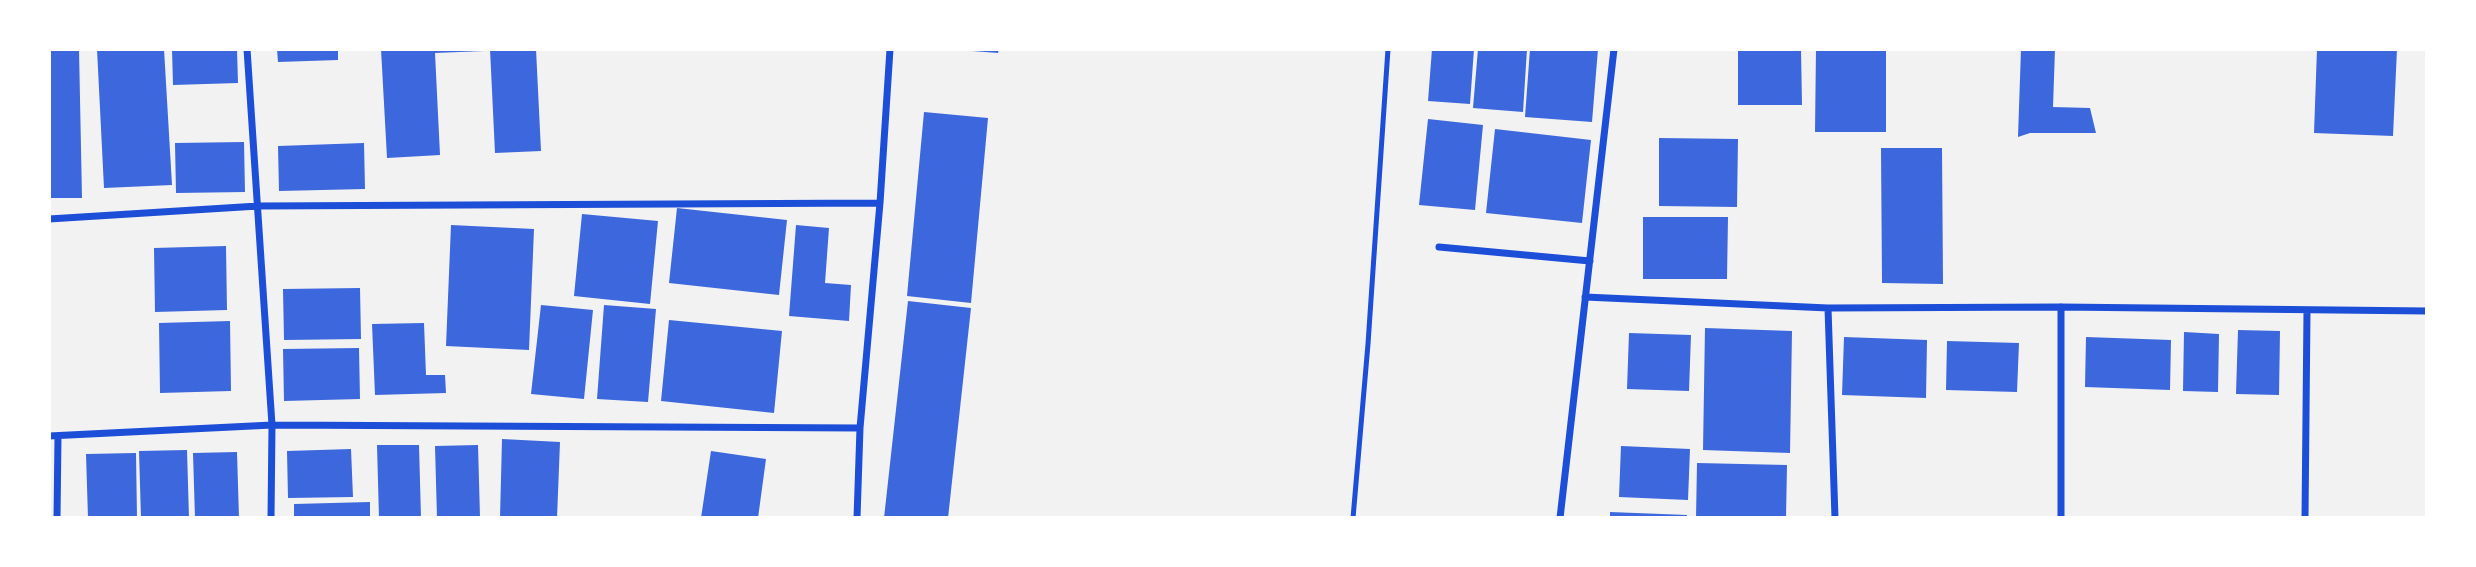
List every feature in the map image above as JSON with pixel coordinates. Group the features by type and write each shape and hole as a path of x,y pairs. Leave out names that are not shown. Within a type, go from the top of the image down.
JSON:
{"street":[{"path":"247,49 272,425 271,518"},
{"path":"857,518 860,428 880,203 890,49"},
{"path":"1560,518 1614,49"},
{"path":"49,219 258,205 880,203"},
{"path":"1439,247 1590,261"},
{"path":"1585,297 1828,307 2427,311"},
{"path":"1828,307 1835,518"},
{"path":"2061,518 2062,307"},
{"path":"2305,518 2307,311"},
{"path":"57,518 53,436 272,425 860,428"}],"lane":[{"path":"1353,518 1388,49"}],"building":[{"path":"49,49 79,49 82,198 49,198"},
{"path":"97,49 164,49 172,185 104,188"},
{"path":"172,49 237,49 238,83 173,85"},
{"path":"277,49 338,49 338,60 278,62"},
{"path":"381,49 484,49 435,53 440,155 387,158"},
{"path":"490,49 536,49 541,151 495,153"},
{"path":"972,49 999,49 998,53"},
{"path":"1432,49 1474,49 1470,104 1428,101"},
{"path":"1478,49 1527,49 1523,112 1473,108"},
{"path":"1530,49 1598,49 1592,122 1525,117"},
{"path":"1738,49 1801,49 1802,105 1738,105"},
{"path":"1816,49 1886,49 1886,132 1815,132"},
{"path":"2021,49 2055,49 2053,107 2090,108 2096,133 2030,133 2018,137"},
{"path":"2317,49 2397,49 2393,136 2314,133"},
{"path":"924,112 988,118 971,303 907,296"},
{"path":"1428,119 1483,125 1475,210 1419,205"},
{"path":"1495,129 1591,140 1582,223 1486,213"},
{"path":"1659,138 1738,139 1737,207 1659,206"},
{"path":"244,142 245,192 176,193 175,143"},
{"path":"364,143 365,189 279,191 278,146"},
{"path":"1881,148 1942,148 1943,284 1882,283"},
{"path":"677,208 787,220 779,295 669,283"},
{"path":"582,214 658,221 650,304 574,296"},
{"path":"1643,217 1728,217 1727,279 1643,279"},
{"path":"451,225 534,229 529,350 446,346"},
{"path":"796,225 829,228 825,283 851,285 849,321 789,316"},
{"path":"226,246 227,310 155,312 154,248"},
{"path":"360,288 361,339 284,340 283,289"},
{"path":"908,301 971,308 948,518 884,518"},
{"path":"541,305 593,310 584,399 531,394"},
{"path":"604,305 656,309 648,402 597,399"},
{"path":"669,320 782,331 774,413 661,401"},
{"path":"230,321 231,391 160,393 159,323"},
{"path":"424,323 426,375 445,375 446,393 375,395 372,324"},
{"path":"1705,328 1792,331 1790,453 1703,450"},
{"path":"2238,330 2280,331 2279,395 2236,394"},
{"path":"2184,332 2219,334 2218,392 2183,391"},
{"path":"1629,333 1691,335 1689,391 1627,389"},
{"path":"1844,337 1927,340 1926,398 1842,395"},
{"path":"2086,337 2171,340 2170,390 2085,387"},
{"path":"1947,341 2019,343 2017,392 1946,390"},
{"path":"359,348 360,399 284,401 283,349"},
{"path":"502,439 560,442 557,518 500,518"},
{"path":"377,445 419,445 421,518 379,518"},
{"path":"478,445 480,517 437,518 435,446"},
{"path":"1621,446 1690,449 1688,500 1619,497"},
{"path":"351,449 353,497 288,498 287,451"},
{"path":"187,450 189,518 141,518 139,451"},
{"path":"711,451 766,459 758,518 701,518"},
{"path":"237,452 239,518 195,518 193,453"},
{"path":"136,453 137,518 88,518 86,454"},
{"path":"1697,463 1787,465 1786,518 1696,518"},
{"path":"370,502 370,518 294,518 294,504"},
{"path":"1610,512 1687,515 1687,518 1610,518"}]}
